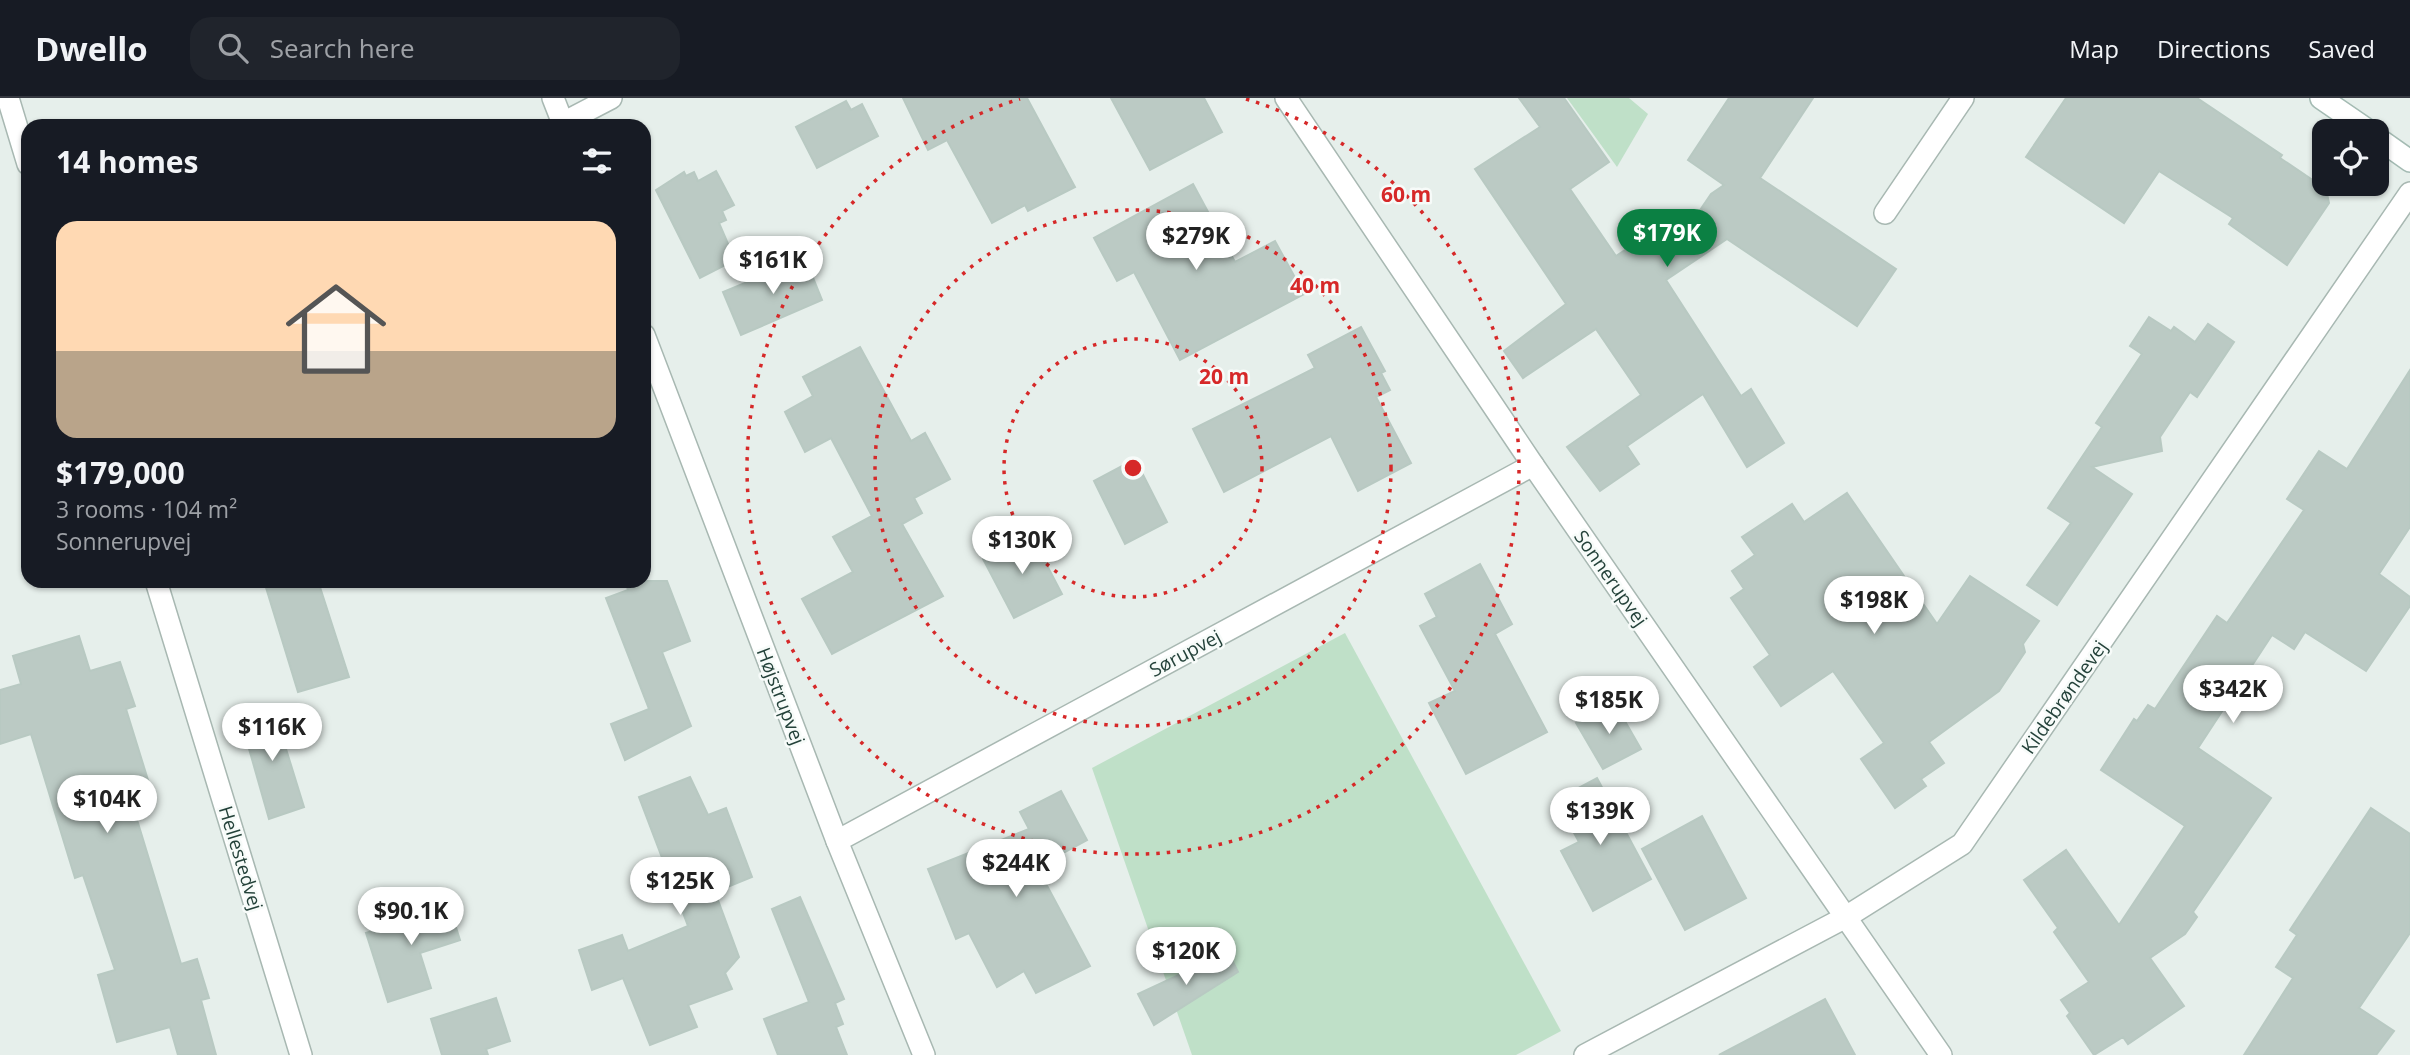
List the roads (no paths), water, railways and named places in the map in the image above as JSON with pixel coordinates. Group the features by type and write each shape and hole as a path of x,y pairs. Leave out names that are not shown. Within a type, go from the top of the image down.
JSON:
{"street":[{"path":"8,98 21,141"},
{"path":"553,98 562,119"},
{"path":"574,119 611,98"},
{"name":"Sonnerupvej","path":"1286,98 1533,465 1941,1055"},
{"path":"1885,213 1963,98"},
{"path":"2322,98 2352,119"},
{"path":"2389,146 2410,160"},
{"name":"Kildebrøndevej","path":"1585,1055 1846,917 1962,844 2410,193"},
{"name":"Højstrupvej","path":"651,353 836,841 924,1055"},
{"name":"Sørupvej","path":"836,841 1533,465"},
{"name":"Hellestedvej","path":"158,588 301,1055"}]}
